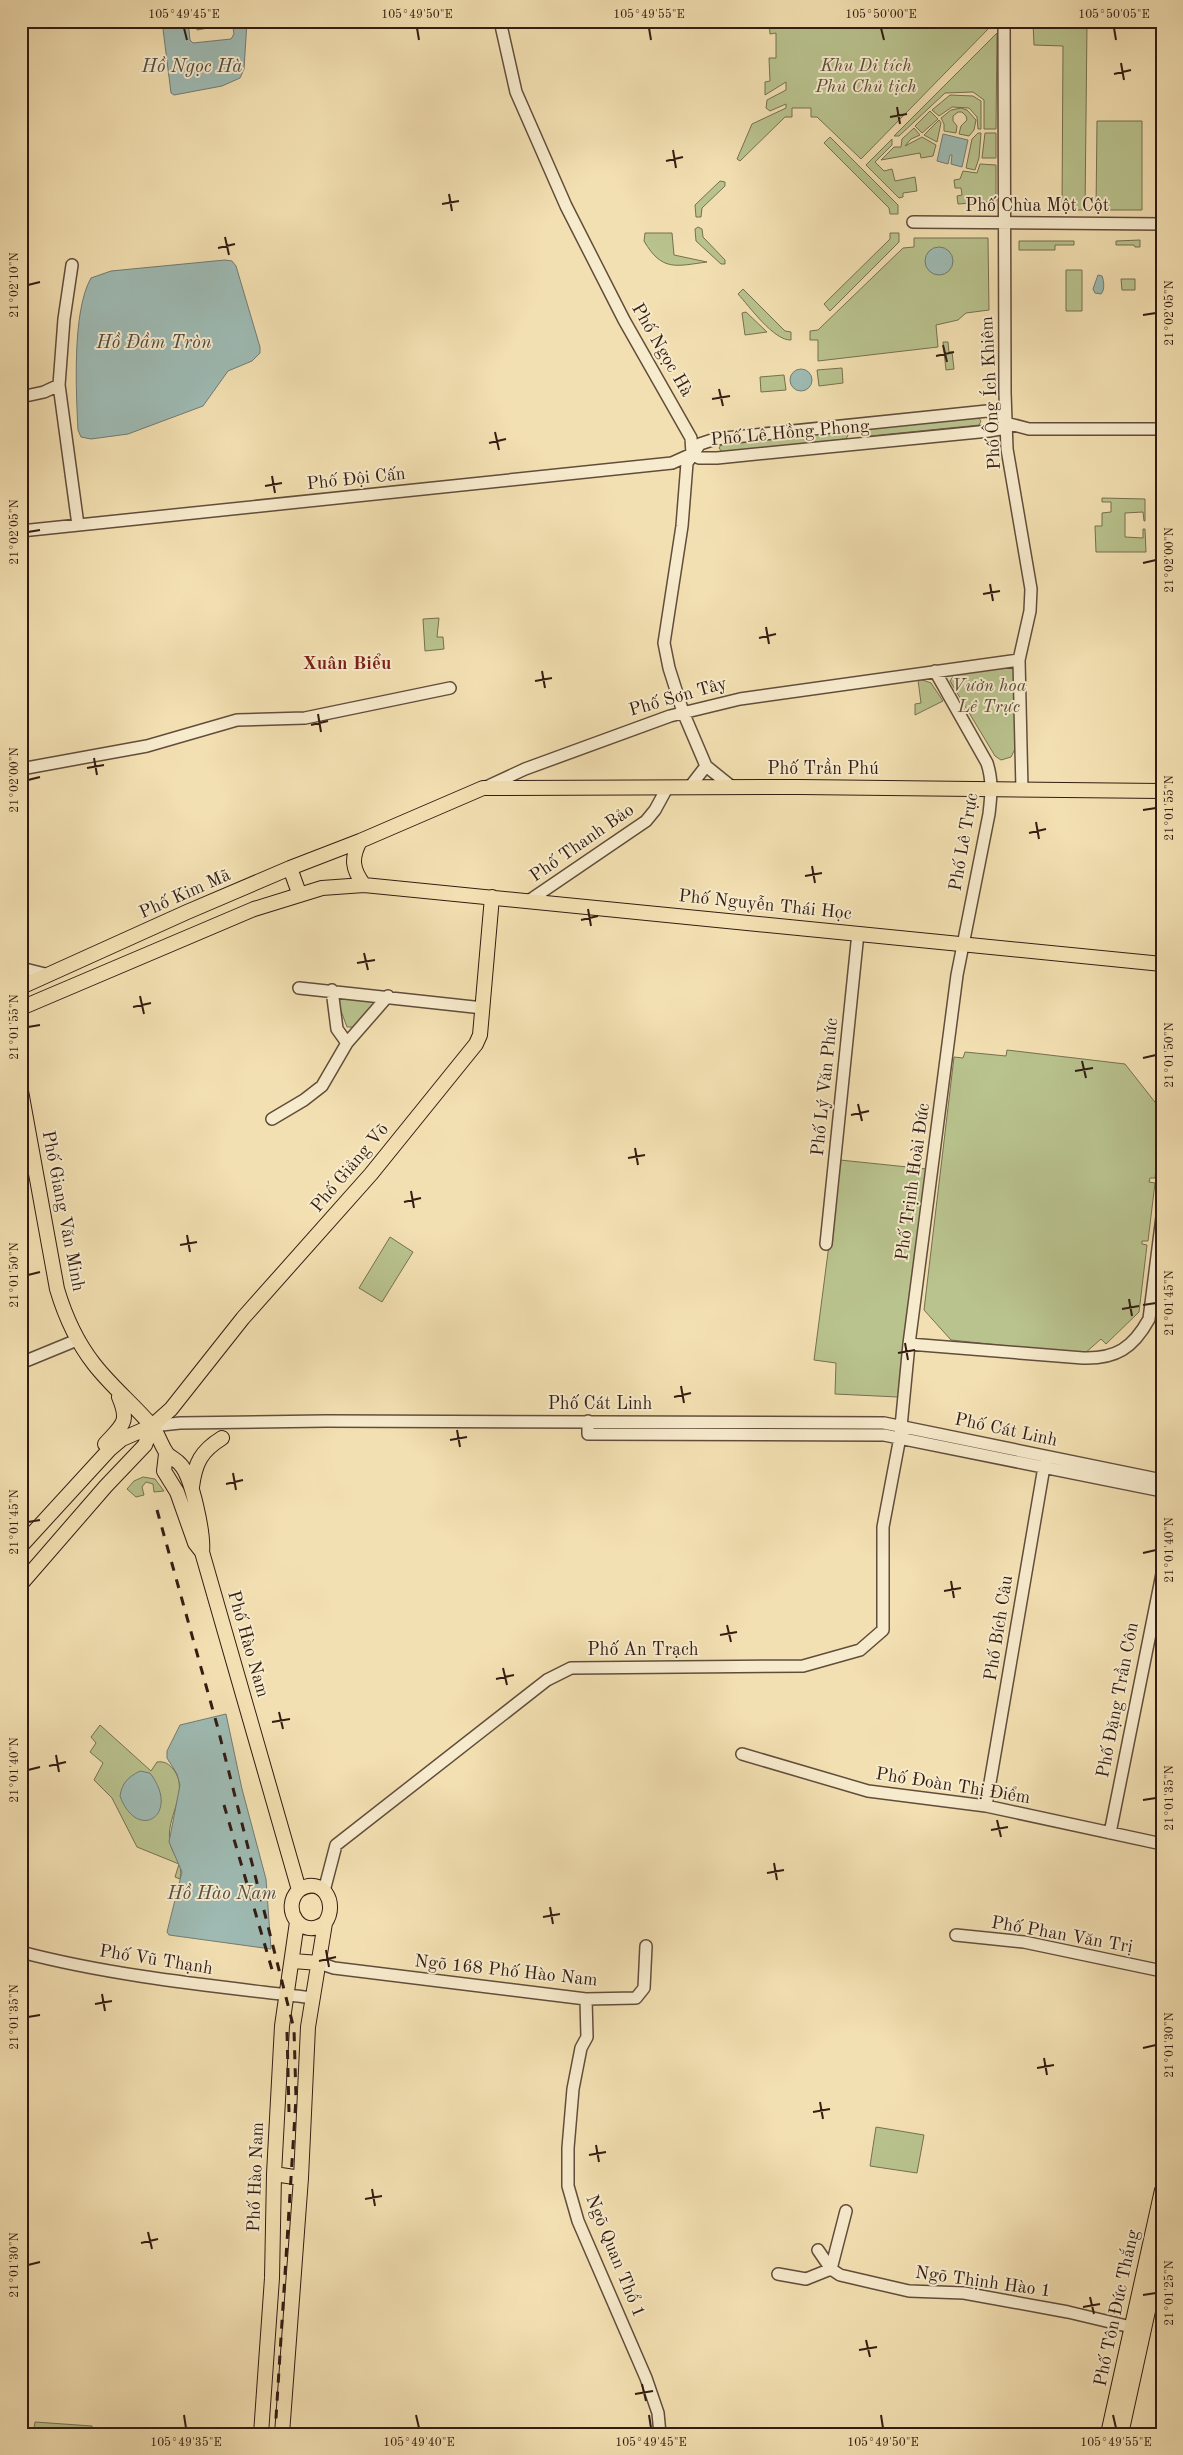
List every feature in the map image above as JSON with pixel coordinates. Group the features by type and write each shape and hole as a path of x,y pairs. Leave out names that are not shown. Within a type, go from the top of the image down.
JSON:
{"main road":[{"name":"Phố Trần Phú","path":"483,788 732,787 1162,791"},
{"name":"Phố Sơn Tây","path":"363,840 483,788"},
{"name":"Phố Kim Mã","path":"21,987 50,976 188,912 290,868 363,840"},
{"path":"21,1008 254,909 299,893 322,888 364,885 353,862 353,854 363,840"},
{"path":"290,868 299,893"},
{"name":"Phố Nguyễn Thái Học","path":"364,885 1162,964"},
{"name":"Phố Giảng Võ","path":"21,1546 98,1461 122,1439 152,1426 171,1409 244,1318 359,1188 479,1040 492,897"},
{"name":"Phố Giang Văn Minh","path":"21,1091 57,1288 77,1340 117,1392 152,1426"},
{"path":"98,1461 104,1446 125,1422 125,1412 117,1392"},
{"name":"Phố Giảng Võ","path":"21,1584 106,1486 135,1457 149,1438 152,1426"},
{"name":"Phố Hào Nam","path":"152,1426 165,1451 181,1465 191,1490 204,1541 202,1552"},
{"path":"191,1490 199,1456 210,1445 222,1438"},
{"path":"135,1457 165,1451"},
{"name":"Phố Hào Nam","path":"165,1451 164,1472 177,1492 195,1543 202,1552 300,1890 294,1896 291,1907 296,1922 282,2026 274,2174 272,2278 261,2434"},
{"path":"282,2434 301,2178 308,2027 325,1923 331,1909 330,1902 324,1891 312,1885 300,1890"},
{"path":"296,1922 308,1929 325,1923"},
{"path":"292,1961 319,1963"},
{"path":"274,2174 301,2178"},
{"name":"Phố Tôn Đức Thắng","path":"1121,2434 1137,2329 1162,2190"},
{"name":"Phố Tôn Đức Thắng","path":"1108,2434 1162,2247"},
{"path":"265,2367 286,2368"}],"street":[{"name":"Phố Ngọc Hà","path":"500,21 511,73 522,107 566,206 602,278 691,438 692,454 686,470 682,526 664,643 669,668 683,712"},
{"name":"Phố Ông Ích Khiêm","path":"1004,21 1007,449 1031,589 1030,611 1019,660 1022,790"},
{"name":"Phố Chùa Một Cột","path":"913,222 1162,224"},
{"path":"72,265 64,319 59,385 78,525"},
{"path":"21,397 44,392 59,385"},
{"name":"Phố Lê Hồng Phong","path":"1006,423 1000,429 989,431 710,459 699,458 692,454 700,444 715,439 987,411 995,412 1003,417 1006,423 1029,429 1162,429"},
{"path":"856,424 858,444"},
{"name":"Phố Đội Cấn","path":"21,531 672,463 692,454"},
{"name":"Phố Sơn Tây","path":"483,788 524,768 683,712 740,699 1019,660"},
{"name":"Phố Lê Trực","path":"935,671 987,763 991,777 992,790 962,943"},
{"path":"21,769 147,746 237,720 305,718 450,688"},
{"path":"683,712 706,766 732,787"},
{"path":"689,788 706,766"},
{"name":"Phố Thanh Bảo","path":"530,900 646,821 655,810 667,788"},
{"name":"Phố Lý Văn Phức","path":"826,1244 858,933"},
{"name":"Phố Trịnh Hoài Đức","path":"901,1431 909,1344 962,943"},
{"path":"21,968 50,976"},
{"path":"299,988 388,996 483,1008"},
{"path":"332,990 337,1029 347,1043"},
{"path":"272,1120 322,1086 347,1043 388,996"},
{"path":"909,1344 1103,1359 1117,1353 1141,1334 1149,1319 1161,1225"},
{"path":"21,1363 77,1340"},
{"name":"Phố Cát Linh","path":"152,1426 188,1422 588,1421 884,1423 901,1431 1045,1461 1162,1480"},
{"name":"Phố Cát Linh","path":"588,1421 588,1434 821,1434 901,1431"},
{"name":"Phố An Trạch","path":"324,1891 336,1845 541,1685 571,1668 803,1666 860,1650 883,1630 883,1527 901,1431"},
{"name":"Phố Cát Linh","path":"1045,1461 1162,1491"},
{"name":"Phố Bích Câu","path":"986,1806 1045,1461"},
{"name":"Phố Đặng Trần Côn","path":"1110,1833 1162,1574"},
{"name":"Phố Đoàn Thị Điểm","path":"742,1754 868,1791 986,1806 1162,1844"},
{"name":"Phố Phan Văn Trị","path":"956,1935 1024,1942 1162,1971"},
{"name":"Ngõ 168 Phố Hào Nam","path":"319,1963 334,1968 586,1999 636,1998 644,1988 646,1946"},
{"name":"Phố Vũ Thạnh","path":"21,1952 62,1963 228,1989 313,1998"},
{"name":"Ngõ Quan Thổ 1","path":"586,1999 587,2037 581,2048 573,2088 568,2148 568,2186 578,2221 646,2378 658,2413 660,2434"},
{"path":"832,2269 846,2210"},
{"path":"818,2250 832,2269"},
{"path":"778,2274 806,2279 832,2269"},
{"name":"Ngõ Thịnh Hào 1","path":"832,2269 840,2275 909,2290 964,2293 1068,2312 1137,2329"}],"green space":[{"name":"Khu Di tích Phủ Chủ tịch","path":"769,21 992,21 992,25 861,159 817,117 811,117 811,108 792,108 792,117 785,117 740,161 737,159 752,124 786,108 786,104 770,111 766,108 767,100 786,90 786,82 765,95 765,82 770,81 769,58 776,58 776,33 770,34"},
{"path":"1033,23 1087,24 1085,210 1062,210 1063,46 1034,45"},
{"path":"997,33 996,129 984,129 984,100 973,92 945,93 899,136 894,136"},
{"path":"950,95 973,96 981,101 981,129 978,129 977,117 969,108 952,107 939,116 932,110"},
{"path":"961,108 967,110 976,120 974,130 969,136 959,134 961,126 967,120 962,112 958,112 953,116 953,121 957,126 956,133 944,131 944,124 941,118 951,110"},
{"path":"930,111 938,119 922,133 915,126"},
{"path":"939,120 941,123 937,142 924,135"},
{"path":"1097,121 1142,121 1142,210 1096,210"},
{"path":"914,128 920,135 911,139 905,146 922,137 936,145 933,156 921,158 920,153 881,160 894,147 901,147 902,139"},
{"path":"978,133 981,133 979,158 975,170 966,168 972,139"},
{"path":"985,133 996,133 996,158 982,158"},
{"path":"830,137 898,205 898,214 890,214 889,208 824,143"},
{"path":"892,139 892,145 875,162 884,171 892,169 895,181 915,177 917,191 903,193 903,197 899,198 866,165"},
{"path":"980,164 996,165 996,201 958,204 957,196 962,195 961,188 955,188 954,180 960,179 963,171 977,173"},
{"path":"720,181 725,182 725,186 702,208 701,217 696,217 695,205"},
{"path":"698,227 702,229 703,237 725,260 725,264 721,264 696,241 695,229"},
{"path":"645,233 672,233 674,255 707,262 671,265 664,262 657,258 644,241"},
{"path":"890,233 899,233 899,242 830,311 824,304 890,239"},
{"path":"914,238 988,238 989,310 966,313 958,320 936,325 938,347 818,361 818,340 810,340 810,331 818,330 903,248 914,247"},
{"path":"1140,240 1140,247 1116,245 1116,241"},
{"path":"1019,241 1074,241 1074,245 1055,245 1055,250 1019,250"},
{"path":"1066,270 1082,270 1082,311 1066,311"},
{"path":"1121,279 1135,279 1135,290 1122,290"},
{"path":"743,289 785,331 791,332 791,340 777,335 762,322 738,294"},
{"path":"746,312 767,332 745,335 742,313"},
{"path":"943,342 948,342 949,352 952,352 954,369 946,370"},
{"path":"842,368 843,383 819,386 817,370"},
{"path":"784,375 786,390 761,392 760,377"},
{"path":"978,417 981,421 979,425 870,436 867,434 868,429"},
{"path":"845,431 848,435 846,439 722,452 719,448 721,445"},
{"path":"1102,498 1145,499 1145,521 1143,512 1125,513 1125,537 1143,538 1143,529 1145,529 1146,552 1096,552 1095,526 1102,526 1102,513 1111,512 1111,502 1102,502"},
{"path":"439,618 437,637 443,637 444,649 425,651 423,619"},
{"name":"Vườn hoa Lê Trực","path":"1009,667 1014,670 1016,747 1011,757 1001,760 995,756 950,681 954,675"},
{"path":"918,680 931,683 943,701 915,715 915,704 921,703"},
{"path":"342,996 372,999 373,1005 353,1027 347,1027 337,1000"},
{"path":"1007,1050 1125,1064 1162,1111 1155,1178 1150,1178 1149,1182 1155,1183 1148,1241 1142,1241 1142,1244 1147,1245 1139,1312 1106,1344 1101,1339 1084,1354 951,1340 924,1310 954,1057 963,1058 965,1052 1006,1056"},
{"path":"840,1160 927,1169 898,1397 835,1394 836,1363 814,1360"},
{"path":"390,1237 413,1252 382,1302 359,1288"},
{"path":"143,1477 155,1479 164,1491 154,1492 153,1484 146,1482 142,1487 144,1495 136,1497 127,1489 134,1481"},
{"path":"100,1725 151,1771 157,1762 167,1763 174,1770 178,1778 179,1787 169,1833 171,1847 179,1864 137,1847 112,1798 94,1780 103,1763 90,1752 96,1743 91,1737"},
{"path":"179,1864 181,1873 180,1879 175,1877"},
{"path":"876,2127 924,2135 917,2173 870,2166"},
{"path":"35,2422 92,2426 92,2434 33,2434"}],"water":[{"name":"Hồ Ngọc Hà","path":"162,21 188,21 190,40 193,43 231,39 234,34 232,21 247,21 244,69 240,78 222,86 174,95 171,93"},
{"path":"196,21 225,21 225,25 197,30"},
{"path":"943,134 968,140 962,167 951,164 952,155 950,155 948,164 937,161"},
{"path":"939,247 949,251 953,261 949,271 939,275 929,271 925,261 929,251"},
{"name":"Hồ Đầm Tròn","path":"225,260 232,261 236,266 260,347 260,353 252,361 228,371 203,406 128,434 91,439 81,437 78,430 77,395 78,331 85,292 91,278 111,271"},
{"path":"1098,275 1102,276 1103,280 1104,288 1101,294 1095,293 1093,289"},
{"path":"801,369 809,372 812,380 809,388 801,391 793,388 790,380 793,372"},
{"name":"Hồ Hào Nam","path":"226,1714 242,1789 266,1879 271,1949 169,1935 167,1932 182,1872 169,1842 180,1785 177,1774 167,1758 167,1751 180,1725"},
{"path":"140,1771 150,1773 159,1788 161,1801 159,1811 153,1818 145,1820 136,1818 127,1810 120,1796 126,1781"}],"railway":[{"path":"157,1510 217,1725 294,2029 296,2098 275,2434"},
{"path":"224,1805 273,1973"},
{"path":"287,2032 289,2112"}],"district":[{"name":"Xuân Biểu","path":"347,664"}]}
